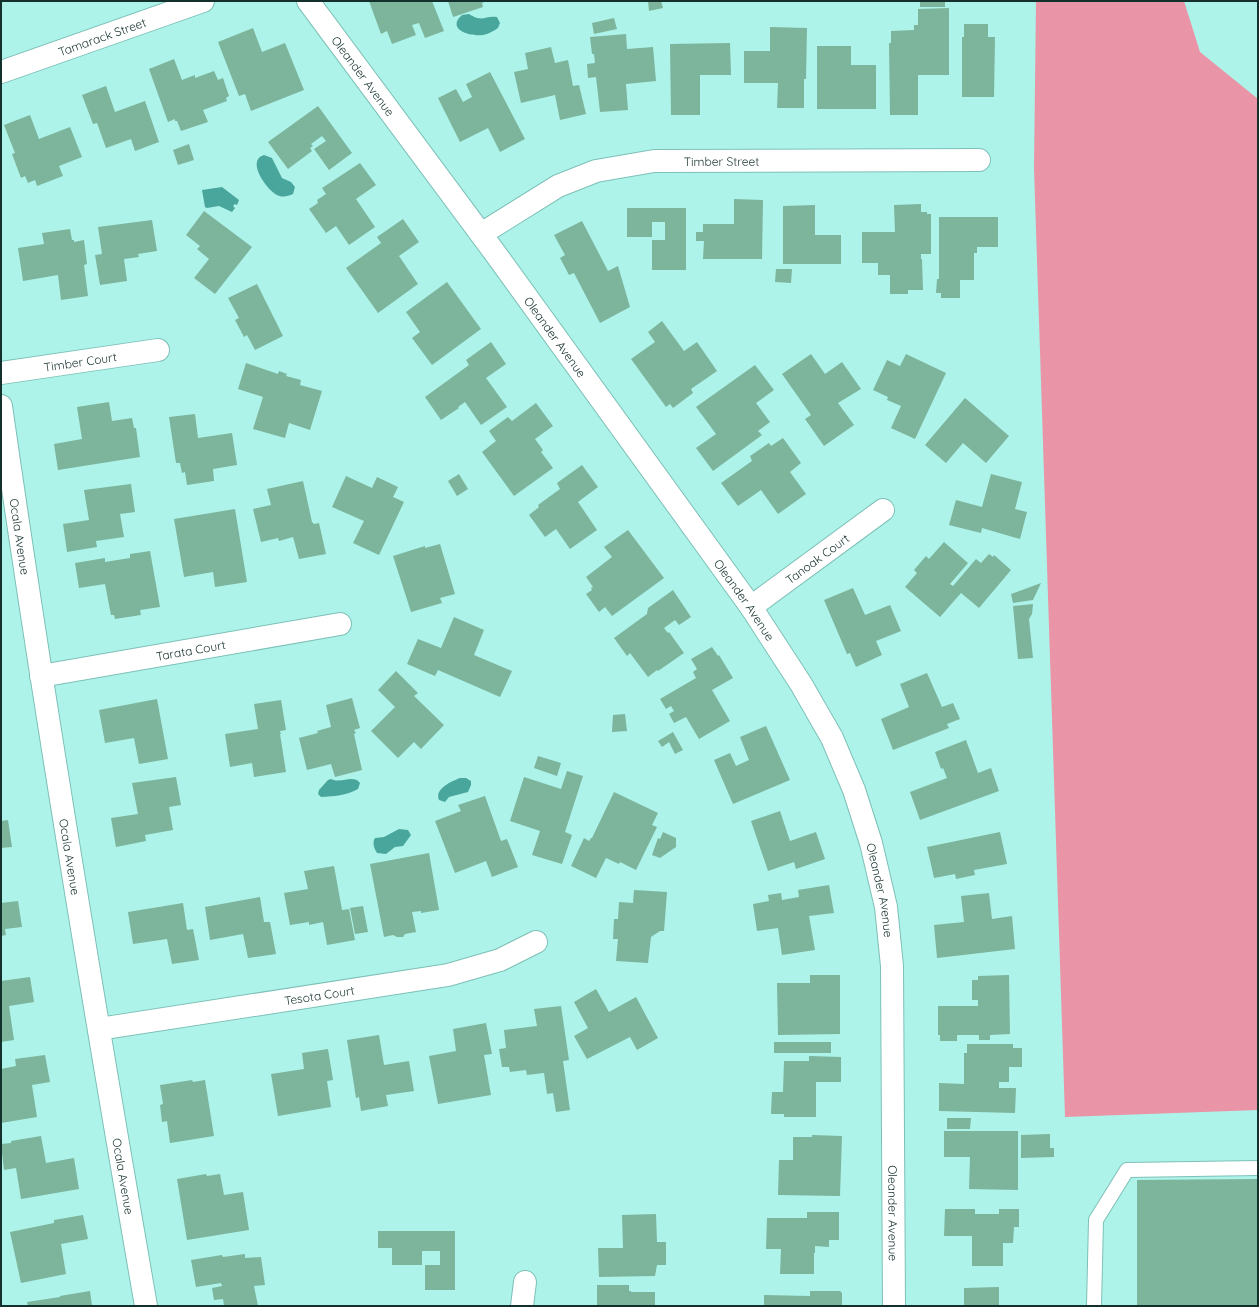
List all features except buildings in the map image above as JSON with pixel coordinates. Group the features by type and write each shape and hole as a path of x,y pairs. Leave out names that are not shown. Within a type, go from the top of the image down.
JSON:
{"street":[{"name":"Tamarack Street","path":"1,72 203,1"},
{"name":"Oleander Avenue","path":"308,1 481,234 751,607 801,684 832,738 854,790 871,843 886,907 892,966 894,1306"},
{"name":"Timber Street","path":"481,234 558,186 596,171 654,161 980,160"},
{"name":"Timber Court","path":"1,373 158,350"},
{"name":"Ocala Avenue","path":"1,406 41,676 98,1029 146,1306"},
{"name":"Tanoak Court","path":"751,607 883,510"},
{"name":"Tarata Court","path":"41,676 340,624"},
{"name":"Tesota Court","path":"98,1029 448,975 500,960 536,942"},
{"path":"522,1306 525,1282"}],"lane":[{"path":"1094,1306 1096,1220 1127,1170 1258,1168"}],"shaded area":[{"path":"1036,1 1184,1 1200,52 1258,99 1258,1110 1065,1117 1034,168"}],"water":[{"path":"469,14 478,18 497,17 500,23 498,28 487,34 467,34 458,28 457,25 458,20 462,15"},
{"path":"264,155 272,158 282,178 291,182 295,187 293,194 279,196 268,188 257,169 259,158"},
{"path":"222,187 239,200 237,205 235,204 233,206 235,208 232,212 219,206 205,207 202,190"},
{"path":"460,778 466,778 471,781 468,792 449,797 445,802 439,800 438,796 441,789"},
{"path":"354,779 360,783 358,789 349,793 321,797 318,794 319,790 328,780"},
{"path":"399,829 408,830 411,835 403,846 395,847 386,854 377,853 374,846 375,838 384,837"}]}
